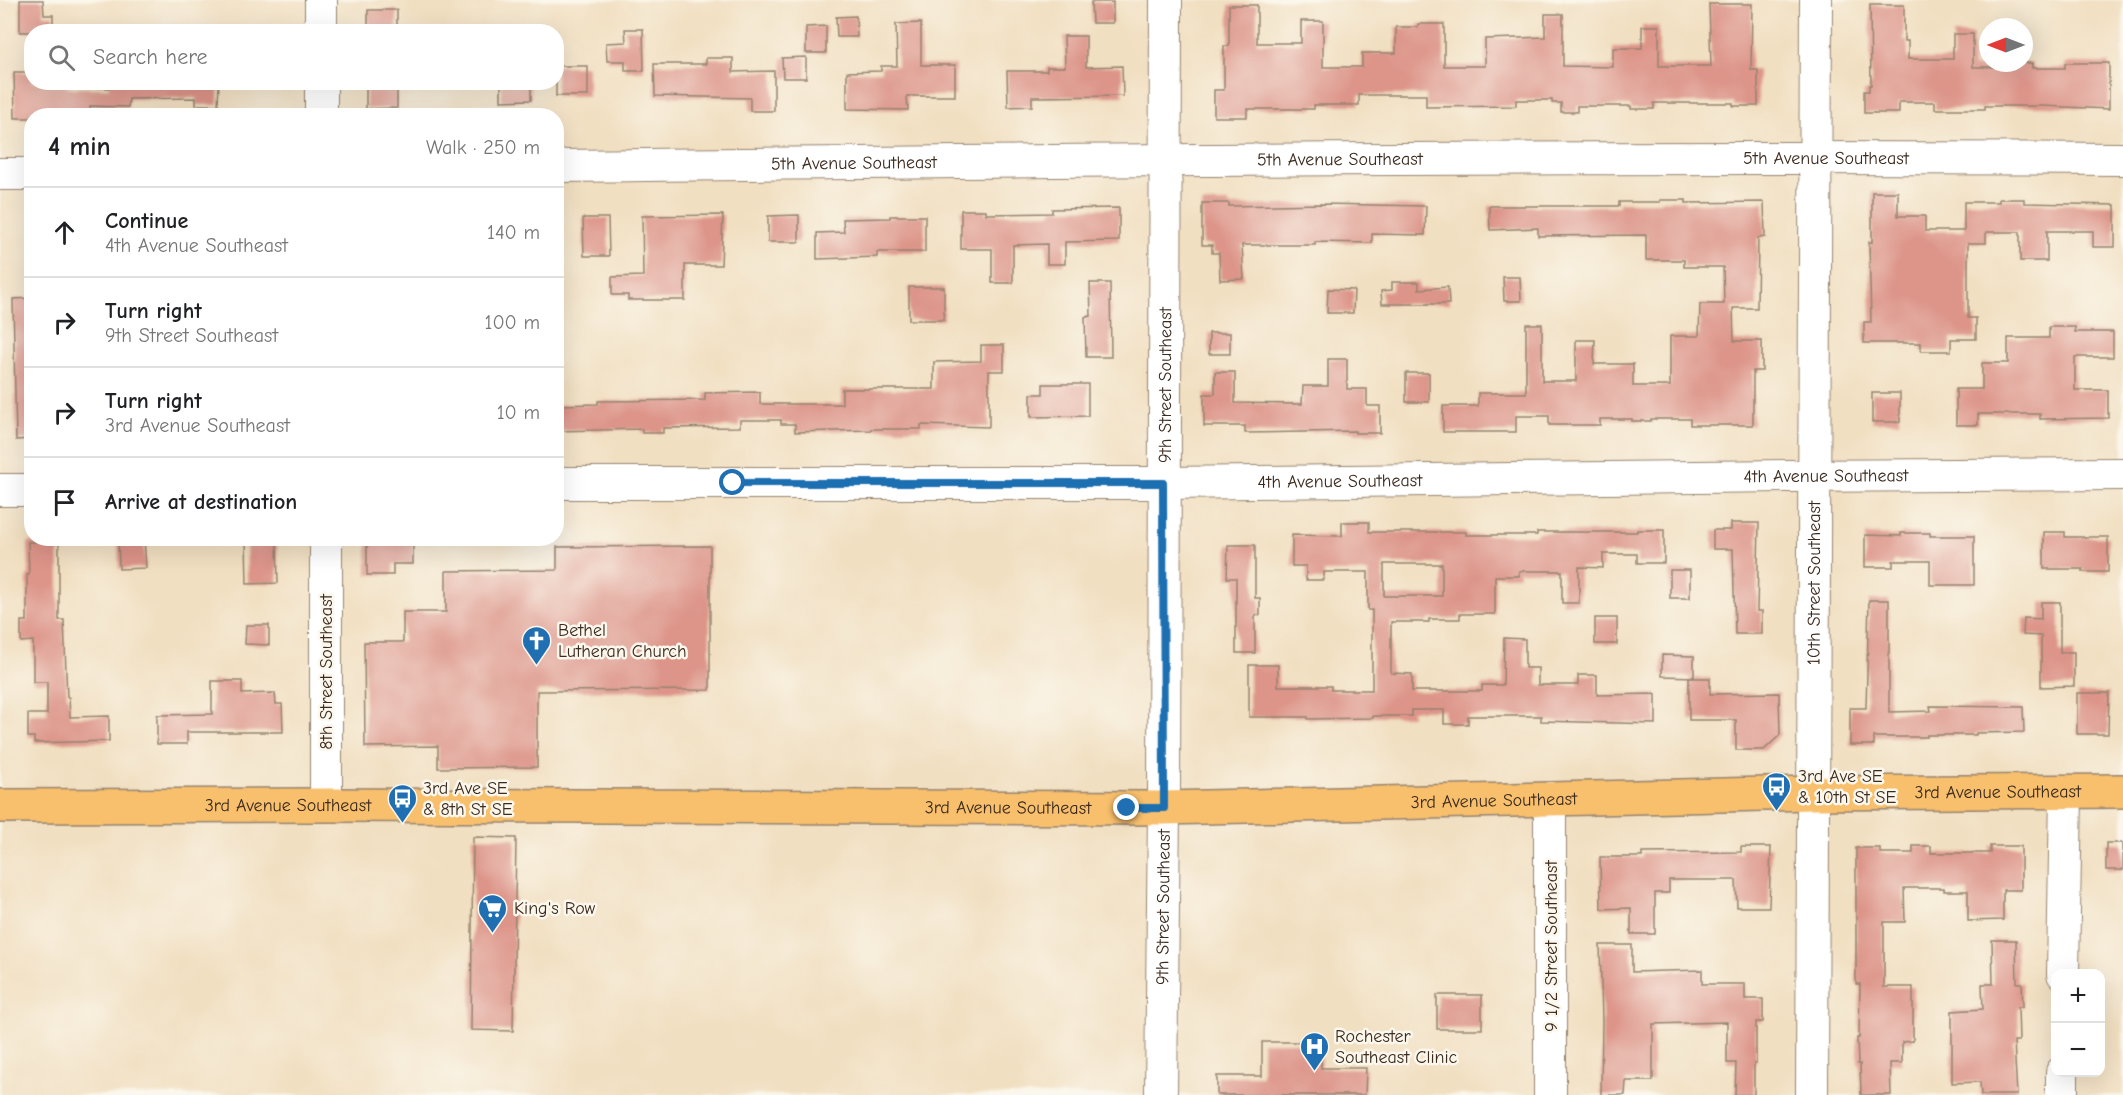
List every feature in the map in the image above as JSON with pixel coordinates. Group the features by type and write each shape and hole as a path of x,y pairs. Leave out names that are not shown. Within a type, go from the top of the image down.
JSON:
{"main road":[{"name":"3rd Avenue Southeast","path":"0,806 326,804 1164,808 1813,793 2123,791"}],"street":[{"path":"321,0 321,24"},
{"name":"9th Street Southeast","path":"1161,1095 1166,0"},
{"name":"10th Street Southeast","path":"1812,1095 1816,0"},
{"path":"321,90 321,108"},
{"name":"5th Avenue Southeast","path":"564,166 1166,159 1816,157 2123,159"},
{"path":"0,174 24,174"},
{"name":"4th Avenue Southeast","path":"564,483 1163,483 2123,474"},
{"path":"0,490 24,490"},
{"name":"8th Street Southeast","path":"326,546 326,804"},
{"path":"2063,969 2066,791"},
{"name":"9 1/2 Street Southeast","path":"1550,798 1550,1095"},
{"path":"2062,1077 2062,1095"}],"building":[{"path":"20,0 43,0 44,15 53,15 53,24 24,24 24,32 20,32"},
{"path":"1091,2 1113,2 1113,23 1092,23"},
{"path":"1709,4 1752,4 1751,70 1758,70 1758,106 1733,106 1733,103 1654,103 1654,109 1631,109 1631,106 1577,106 1577,112 1561,112 1561,103 1552,103 1552,100 1516,100 1516,106 1426,107 1426,95 1359,95 1359,105 1314,105 1314,109 1247,109 1247,117 1214,117 1214,90 1224,90 1224,46 1229,46 1229,5 1257,5 1257,43 1301,43 1301,21 1323,21 1323,67 1362,67 1362,53 1396,53 1396,27 1418,27 1418,24 1444,24 1444,66 1485,66 1485,39 1545,37 1545,14 1563,14 1563,66 1613,67 1613,48 1642,48 1642,26 1659,26 1659,66 1711,66"},
{"path":"1870,5 1904,5 1904,41 1908,41 1908,59 1953,59 1953,34 1973,34 1973,67 1979,67 1979,72 2033,72 2033,68 2065,68 2065,63 2109,63 2109,109 1985,106 1985,109 1935,109 1935,102 1899,102 1899,113 1864,113 1864,91 1869,91 1869,85 1871,85"},
{"path":"368,10 397,10 397,24 368,24"},
{"path":"856,16 857,37 837,37 836,17"},
{"path":"921,23 921,65 955,65 955,96 907,96 908,110 847,109 847,72 881,71 881,66 897,66 896,24"},
{"path":"826,26 826,53 806,53 806,27"},
{"path":"625,29 643,29 644,71 625,71 625,61 607,61 606,43 626,42"},
{"path":"1064,36 1086,36 1086,67 1122,66 1123,96 1032,97 1032,106 1008,107 1007,71 1047,71 1047,67 1065,67"},
{"path":"806,57 806,78 783,78 782,58"},
{"path":"706,58 733,58 733,72 774,71 774,111 750,111 750,98 655,96 654,64 706,64"},
{"path":"564,66 588,66 588,96 556,96 556,90 564,90"},
{"path":"14,72 24,72 24,90 219,90 218,105 196,105 196,98 129,99 128,107 24,108 24,118 15,118"},
{"path":"366,90 397,90 397,108 366,108"},
{"path":"501,90 531,90 531,100 501,101"},
{"path":"1872,192 1898,192 1898,216 1925,216 1925,231 1964,231 1964,202 2024,199 2024,203 2115,205 2115,247 2093,247 2093,231 2047,231 2047,261 2020,261 2020,232 1986,232 1986,243 1968,243 1968,318 1976,318 1976,339 1951,339 1951,351 1921,351 1921,343 1864,343 1864,322 1871,322 1869,242 1872,242"},
{"path":"1660,200 1686,200 1686,203 1764,202 1765,237 1758,238 1757,308 1733,308 1734,341 1762,341 1762,371 1753,371 1753,425 1690,425 1690,419 1632,421 1632,419 1600,419 1600,425 1549,425 1549,416 1516,416 1516,432 1443,432 1443,406 1478,406 1478,393 1526,393 1526,324 1542,324 1542,381 1576,381 1576,340 1595,340 1594,364 1633,364 1633,386 1670,386 1670,336 1699,336 1700,304 1724,304 1723,267 1684,267 1684,260 1646,260 1646,235 1538,236 1538,228 1490,230 1489,206 1619,206 1619,202 1660,202"},
{"path":"1202,203 1229,203 1229,206 1321,204 1426,206 1425,235 1372,234 1372,243 1315,242 1315,245 1242,245 1244,279 1220,280 1219,253 1212,253 1212,245 1202,245"},
{"path":"1119,208 1119,241 1065,242 1065,264 1047,264 1047,244 1013,245 1013,283 992,283 992,249 961,249 961,210 986,210 986,214 1052,213 1052,209"},
{"path":"723,215 721,265 685,265 685,300 628,300 628,295 612,295 612,277 643,276 642,216"},
{"path":"799,215 799,242 768,242 768,216"},
{"path":"890,216 925,216 925,252 877,252 877,257 817,259 817,233 844,232 843,219 890,218"},
{"path":"583,218 608,218 609,256 584,256"},
{"path":"1503,277 1520,277 1521,301 1504,301"},
{"path":"1392,282 1419,282 1419,289 1448,287 1449,304 1382,304 1381,291 1392,290"},
{"path":"1090,283 1110,283 1111,357 1086,357 1085,317 1091,316"},
{"path":"909,287 944,287 944,320 909,320"},
{"path":"1328,289 1354,290 1353,313 1327,313"},
{"path":"24,298 24,440 16,440 13,299"},
{"path":"2049,327 2075,327 2075,332 2113,332 2113,357 2075,357 2075,390 2108,390 2108,418 2040,419 2040,414 1978,414 1978,425 1956,425 1956,389 1982,389 1982,363 2008,363 2008,338 2049,338"},
{"path":"1209,333 1230,333 1230,354 1209,354"},
{"path":"981,345 1004,345 1004,371 989,371 989,427 921,425 921,429 795,432 795,424 781,424 781,420 740,420 740,427 663,428 663,433 642,433 642,429 564,431 564,405 598,404 598,401 705,400 705,393 760,392 760,404 842,404 842,389 934,389 934,362 981,361"},
{"path":"1328,359 1347,359 1347,389 1367,389 1367,406 1380,406 1380,433 1355,433 1355,431 1245,433 1245,426 1204,426 1204,394 1215,394 1215,372 1235,372 1235,403 1302,404 1303,386 1328,386"},
{"path":"1406,373 1429,373 1429,402 1406,402"},
{"path":"1043,384 1088,384 1088,416 1031,417 1031,394 1043,394"},
{"path":"1872,393 1900,393 1900,422 1872,422"},
{"path":"1342,522 1369,522 1369,532 1466,532 1466,535 1664,530 1664,563 1637,563 1637,554 1603,554 1603,568 1579,567 1579,603 1562,603 1562,571 1519,571 1519,576 1495,576 1495,614 1460,614 1460,619 1429,619 1429,622 1391,622 1391,673 1412,674 1412,691 1482,691 1482,685 1503,685 1504,638 1525,639 1525,668 1538,668 1538,685 1578,685 1578,675 1597,675 1597,695 1656,694 1656,724 1541,721 1541,716 1468,716 1468,724 1444,724 1444,710 1412,710 1412,716 1373,716 1373,718 1249,717 1249,665 1278,665 1278,686 1331,686 1331,690 1372,690 1372,610 1368,610 1368,572 1324,572 1324,580 1306,580 1306,566 1292,566 1292,535 1342,536","holes":["1384,564 1442,564 1442,596 1384,596"]},
{"path":"1731,523 1759,523 1757,611 1762,611 1762,634 1735,634 1733,549 1713,549 1713,530 1731,530"},
{"path":"2044,532 2065,532 2065,537 2108,537 2108,572 2083,572 2083,569 2044,569"},
{"path":"1901,533 1930,533 1930,536 1974,536 1974,585 1930,585 1930,561 1893,561 1893,567 1865,567 1865,535 1901,536"},
{"path":"1228,545 1255,545 1255,598 1260,598 1260,615 1255,615 1255,653 1236,653 1236,578 1227,578"},
{"path":"28,546 59,546 59,620 64,620 70,717 109,716 109,741 34,743 34,737 28,737 28,714 47,714 47,682 33,682 33,641 21,642 21,621 27,621 27,575 29,575"},
{"path":"118,546 145,546 146,568 119,569"},
{"path":"246,546 277,546 278,583 247,584"},
{"path":"367,546 413,546 413,564 393,564 393,575 367,575"},
{"name":"Bethel Lutheran Church","path":"710,546 710,690 537,691 537,767 438,768 438,746 365,747 364,642 403,642 403,612 446,612 446,571 557,570 557,547"},
{"path":"1670,570 1690,570 1690,598 1670,598"},
{"path":"1869,600 1889,600 1889,712 1931,711 1930,706 2023,707 2024,732 1874,737 1874,745 1850,745 1850,708 1866,708"},
{"path":"2041,602 2060,602 2060,652 2074,652 2074,686 2041,687 2041,636 2023,635 2024,618 2041,619"},
{"path":"1595,618 1617,618 1617,644 1595,644"},
{"path":"246,625 269,625 269,645 245,644"},
{"path":"1662,655 1694,656 1694,677 1662,676"},
{"path":"1689,678 1710,678 1710,694 1779,693 1780,735 1764,750 1736,750 1736,720 1689,720"},
{"path":"212,681 242,681 242,694 275,693 276,704 282,704 283,732 187,732 187,744 157,744 157,715 212,714"},
{"path":"2077,693 2109,693 2108,734 2077,734"},
{"name":"King's Row","path":"473,837 516,838 513,1031 471,1030"},
{"path":"2106,843 2123,843 2123,870 2106,870"},
{"path":"1913,846 1931,846 1931,853 1990,853 1990,846 2021,846 2021,890 2003,890 2003,920 1968,921 1968,891 1944,891 1944,888 1904,888 1905,922 1884,922 1884,987 1913,987 1913,1041 1902,1042 1902,1063 1890,1063 1891,1095 1861,1095 1857,1038 1859,1038 1860,984 1856,984 1856,848 1880,848 1880,853 1913,853"},
{"path":"1741,847 1771,847 1769,907 1737,907 1736,880 1669,880 1669,893 1655,893 1655,934 1631,934 1631,908 1601,909 1600,857 1642,857 1642,853 1741,852"},
{"path":"1992,940 2016,940 2017,983 2022,983 2023,1007 2018,1007 2019,1041 2014,1041 2017,1095 1981,1095 1980,1082 1952,1083 1952,1011 1983,1009 1982,984 1993,984"},
{"path":"1600,945 1632,945 1632,972 1702,970 1702,984 1745,984 1745,999 1763,999 1763,1022 1756,1022 1754,1095 1735,1095 1736,1063 1727,1063 1727,1022 1653,1024 1653,1081 1626,1081 1625,1095 1601,1095"},
{"path":"1437,995 1482,995 1482,1029 1437,1029"},
{"name":"Rochester Southeast Clinic","path":"1262,1042 1321,1042 1321,1068 1366,1068 1365,1095 1217,1095 1217,1076 1262,1076"}],"place":[{"name":"Bethel Lutheran Church","path":"537,666"},
{"name":"3rd Ave SE & 10th St SE","path":"1777,812"},
{"name":"3rd Ave SE & 8th St SE","path":"402,824"},
{"name":"King's Row","path":"493,934"},
{"name":"Rochester Southeast Clinic","path":"1314,1072"}],"route":[{"path":"733,483 1163,483 1164,808 1127,808"}]}
